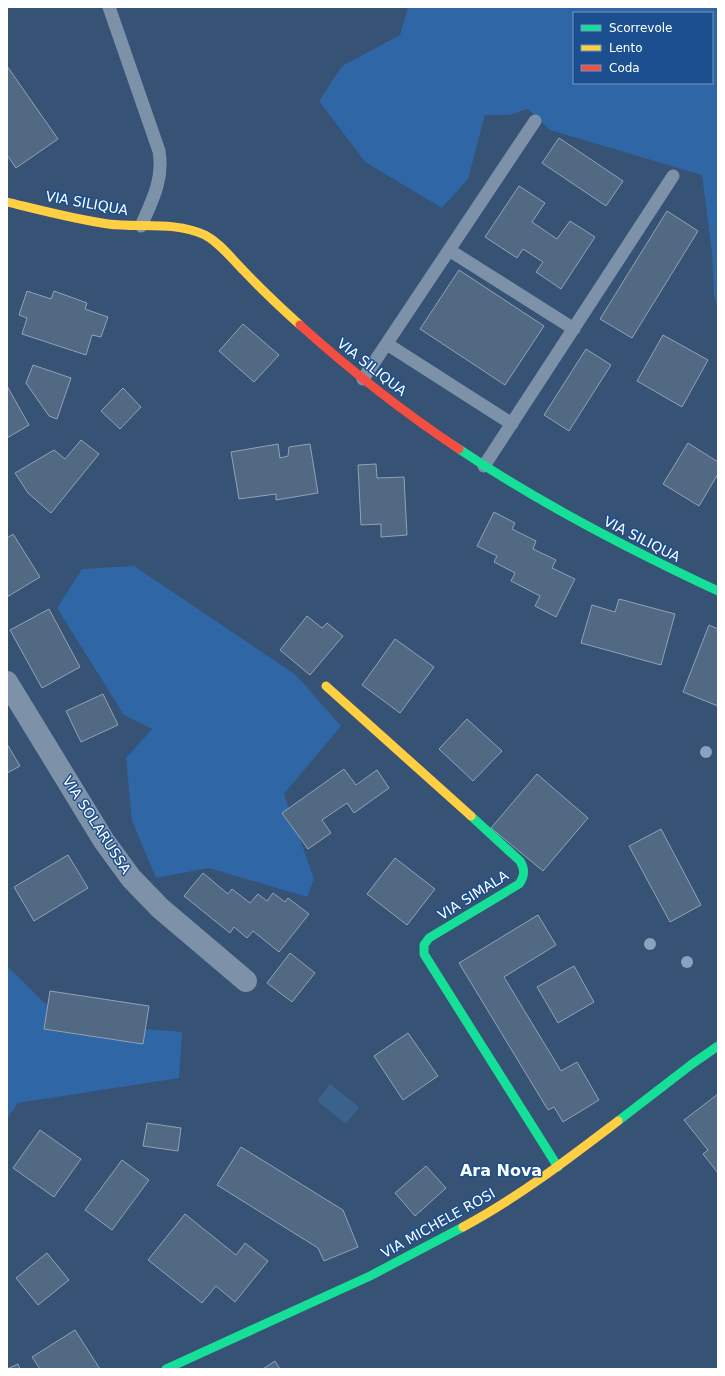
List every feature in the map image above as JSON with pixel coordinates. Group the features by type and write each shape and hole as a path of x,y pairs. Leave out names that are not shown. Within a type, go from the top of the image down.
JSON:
{"street":[{"name":"VIA SILIQUA","path":"7,202 91,221 185,229 213,241 221,247 286,312 363,379 484,466 524,491 612,540 683,576 718,591"},
{"name":"VIA SOLARUSSA","path":"7,682 104,841 131,878 160,908 246,981"},
{"name":"VIA SIMALA","path":"326,686 512,852 522,864 524,874 519,884 429,938 423,944 423,947 425,957 558,1167"},
{"name":"VIA MICHELE ROSI","path":"166,1369 370,1276 487,1214 558,1167 692,1064 718,1046"}],"lane":[{"path":"109,7 159,151 161,161 159,181 141,226"},
{"path":"363,379 535,121"},
{"path":"484,466 673,176"},
{"path":"449,250 574,329"},
{"path":"387,344 512,424"}],"shaded area":[{"path":"408,7 718,7 718,308 714,296 712,253 702,175 550,130 528,109 509,115 485,115 468,179 442,208 365,162 319,101 342,66 400,35"},
{"path":"134,566 296,675 341,726 284,794 314,879 307,897 209,868 156,878 132,821 126,758 152,729 124,715 57,608 82,569"},
{"path":"7,966 64,1022 182,1032 179,1078 18,1103 7,1119"},
{"path":"330,1084 359,1107 346,1124 317,1101"}],"building":[{"path":"7,66 58,139 16,168 7,155"},
{"path":"559,138 623,181 606,206 542,163"},
{"path":"519,186 545,203 532,222 557,239 570,221 595,237 561,289 536,272 543,262 523,249 517,258 485,237"},
{"path":"667,211 698,231 632,338 600,319"},
{"path":"459,270 544,326 505,385 420,329"},
{"path":"27,291 51,299 54,291 87,303 85,309 108,317 101,337 92,335 86,355 22,334 27,318 19,315"},
{"path":"243,324 279,355 254,382 219,351"},
{"path":"663,335 708,360 682,407 637,381"},
{"path":"586,349 611,365 569,431 544,415"},
{"path":"33,365 71,378 57,419 49,416 26,383"},
{"path":"7,386 29,425 7,438"},
{"path":"123,388 141,407 120,429 101,411"},
{"path":"81,440 99,454 51,513 28,493 15,473 54,450 65,459"},
{"path":"688,443 718,462 718,474 699,506 663,484"},
{"path":"278,444 280,458 288,456 289,447 310,444 318,493 276,500 276,494 239,499 231,452"},
{"path":"376,464 377,478 404,477 407,535 381,537 381,524 361,525 358,465"},
{"path":"494,512 515,523 512,529 536,541 533,549 556,560 552,568 575,579 556,617 535,606 540,596 511,581 515,573 494,562 497,556 477,546"},
{"path":"13,534 40,577 7,597 7,538"},
{"path":"619,599 675,614 661,665 581,643 592,605 615,612"},
{"path":"49,609 80,667 42,688 10,630"},
{"path":"307,616 322,628 327,623 343,636 310,675 280,650"},
{"path":"709,625 718,629 718,706 683,692"},
{"path":"395,639 434,667 400,713 362,685"},
{"path":"103,694 118,725 81,742 66,711"},
{"path":"467,719 502,751 473,781 439,749"},
{"path":"7,744 20,766 7,773"},
{"path":"344,769 356,785 377,770 389,788 354,813 347,803 322,820 331,833 308,849 282,813"},
{"path":"537,774 588,818 543,871 491,828"},
{"path":"661,829 701,905 670,922 629,846"},
{"path":"68,855 88,888 34,921 14,887"},
{"path":"395,858 435,889 407,925 367,894"},
{"path":"203,873 228,894 232,889 250,903 258,894 267,901 273,893 285,902 288,898 309,914 279,952 253,931 247,938 234,927 230,933 184,896"},
{"path":"538,915 556,945 504,977 561,1071 577,1062 599,1100 563,1122 554,1107 548,1110 459,963"},
{"path":"290,953 315,973 292,1002 267,983"},
{"path":"574,966 594,1002 558,1023 537,987"},
{"path":"50,991 149,1006 143,1044 44,1029"},
{"path":"408,1033 438,1076 403,1100 374,1056"},
{"path":"718,1094 718,1173 703,1154 708,1150 684,1120"},
{"path":"147,1123 181,1128 178,1151 143,1146"},
{"path":"40,1130 81,1159 54,1197 13,1168"},
{"path":"241,1147 343,1210 358,1247 324,1261 318,1248 217,1185"},
{"path":"122,1160 149,1180 112,1230 85,1210"},
{"path":"426,1166 446,1188 415,1216 395,1193"},
{"path":"185,1214 236,1255 245,1243 268,1261 235,1302 216,1286 202,1303 148,1260"},
{"path":"47,1253 69,1280 38,1305 16,1278"},
{"path":"75,1330 100,1369 40,1369 32,1357"},
{"path":"275,1361 280,1369 263,1369"},
{"path":"18,1364 20,1369 7,1369"}],"traffic: fast":[{"path":"459,449 553,507 651,559 718,591"},
{"path":"471,816 520,861 523,867 522,878 519,884 429,938 424,945 424,954 558,1167"},
{"path":"618,1121 718,1046"},
{"path":"166,1369 370,1276 463,1227"}],"traffic: slow":[{"path":"7,202 95,222 120,225 169,226 182,228 205,235 220,246 300,325"},
{"path":"326,686 471,816"},
{"path":"463,1227 504,1203 562,1163 618,1121"}],"traffic: jam":[{"path":"300,325 377,390 459,449"}],"district":[{"name":"Ara Nova","path":"501,1170"}]}
